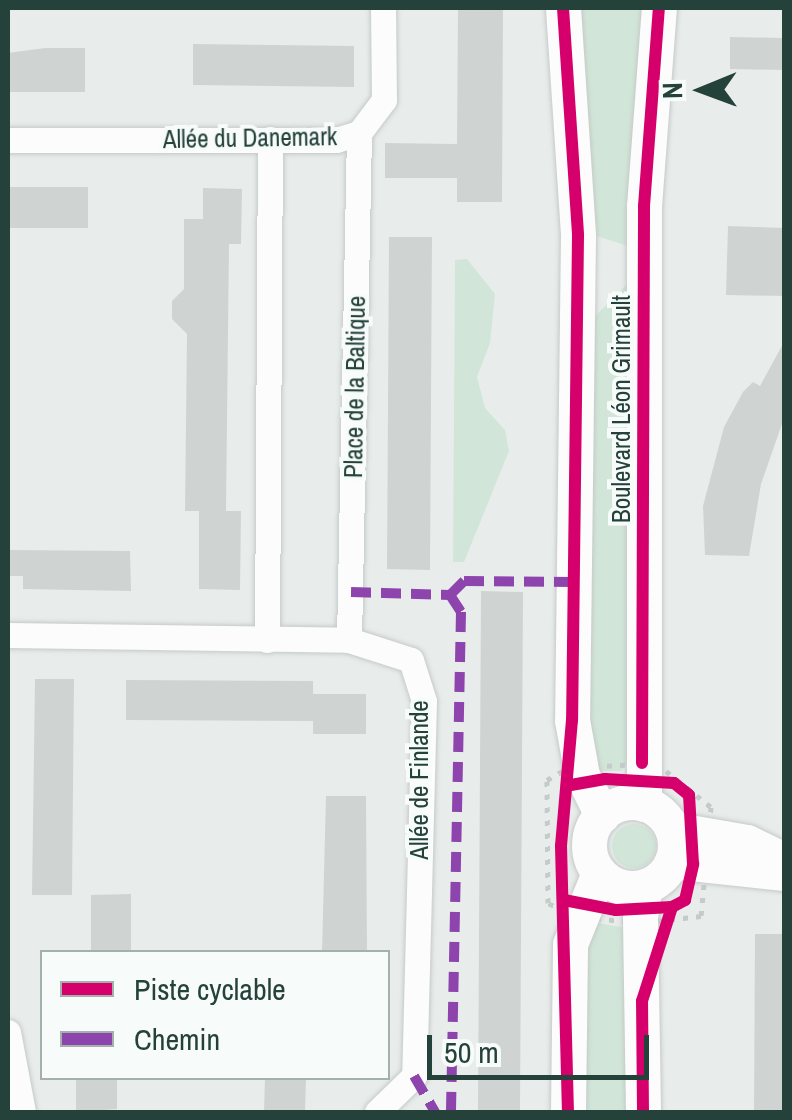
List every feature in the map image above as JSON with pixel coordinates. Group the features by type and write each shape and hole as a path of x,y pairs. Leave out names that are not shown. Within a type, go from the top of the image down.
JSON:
{"main road":[{"name":"Boulevard Léon Grimault","path":"563,8 578,236 572,791 602,815"},
{"name":"Boulevard Léon Grimault","path":"643,792 644,206 658,10"},
{"path":"652,901 615,885 599,873 590,843 602,815 643,792 684,838 780,855"},
{"path":"643,1112 652,901 684,838"},
{"path":"568,1112 571,912 599,873"}],"street":[{"name":"Allée du Danemark","path":"8,140 270,139 359,133 384,100 383,8"},
{"name":"Place de la Baltique","path":"349,640 359,133"},
{"path":"267,640 270,139"},
{"name":"Allée de Finlande","path":"8,635 349,640 411,660 424,701 414,1076 378,1112"},
{"path":"8,1032 23,1112"}],"path":[{"path":"572,720 571,912 685,900 688,795 674,783 643,792 572,791"},
{"path":"684,838 730,807"},
{"path":"652,901 664,936"}],"green space":[{"path":"578,8 650,8 631,247 587,233"},
{"path":"467,259 495,294 490,343 477,377 485,408 505,430 509,451 464,562 453,562 455,260"},
{"path":"634,277 627,764 621,771 593,771 579,722 590,321"},
{"path":"634,824 650,830 656,846 650,862 634,868 618,862 612,846 618,830"},
{"path":"597,923 627,928 628,1112 580,1112 584,934"}],"building":[{"path":"458,8 503,8 502,202 457,202 457,178 385,178 385,143 457,144"},
{"path":"730,37 784,38 784,70 730,69"},
{"path":"193,44 354,46 354,87 193,85"},
{"path":"85,48 85,92 8,92 8,53"},
{"path":"8,187 88,187 88,228 8,228"},
{"path":"203,188 242,189 241,244 229,244 226,511 241,511 240,590 199,589 199,511 185,511 187,334 172,319 172,301 184,289 184,219 203,219"},
{"path":"728,226 784,228 784,296 726,295"},
{"path":"389,237 432,237 430,570 387,569"},
{"path":"784,342 784,418 761,484 749,556 705,555 703,506 724,427 743,392 753,382 760,386"},
{"path":"8,550 130,551 131,591 23,589 23,576 8,576"},
{"path":"481,591 523,592 520,1112 478,1112"},
{"path":"35,679 74,679 72,895 32,895"},
{"path":"126,680 313,681 313,694 366,694 366,734 313,734 313,721 126,720"},
{"path":"326,796 366,796 367,950 322,950"},
{"path":"131,894 131,950 91,950 91,895"},
{"path":"755,934 784,934 784,1112 754,1112"},
{"path":"76,1080 117,1080 117,1109 76,1112"},
{"path":"265,1080 306,1080 305,1112 264,1112"}],"marked path":[{"path":"351,592 450,595 464,581 573,582"},
{"path":"450,595 461,612 451,1112"},
{"path":"414,1076 435,1112"}],"cycle path":[{"path":"563,8 578,236 572,720 561,846 568,1112"},
{"path":"642,763 644,206 659,8"},
{"path":"564,900 616,910 672,907 685,900 693,864 689,795 674,783 605,779 567,786"},
{"path":"643,1112 642,1001 672,907"}]}
